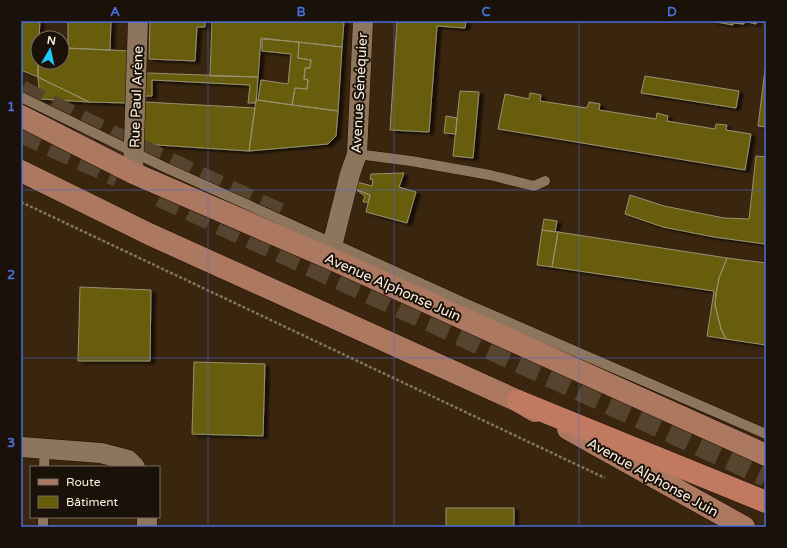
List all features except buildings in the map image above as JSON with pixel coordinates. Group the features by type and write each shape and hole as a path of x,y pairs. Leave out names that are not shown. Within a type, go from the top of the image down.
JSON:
{"highway":[{"path":"518,401 766,502"}],"main road":[{"name":"Avenue Alphonse Juin","path":"21,116 134,162 331,250 766,455"},
{"name":"Avenue Alphonse Juin","path":"21,170 149,234 518,401 744,527"}],"street":[{"name":"Rue Paul Arène","path":"134,162 138,21"},
{"name":"Avenue Sénéquier","path":"331,250 357,154 363,21"},
{"path":"21,447 45,458 101,453 128,460 134,466"}],"lane":[{"path":"21,97 134,162"},
{"path":"357,154 411,161 490,175 534,186 545,181"},
{"path":"331,250 469,305 766,434"}],"path":[{"path":"21,202 610,481"}],"tunnel":[{"path":"21,91 132,146 284,216"},
{"path":"21,132 118,176"},
{"path":"160,196 766,476"}]}
